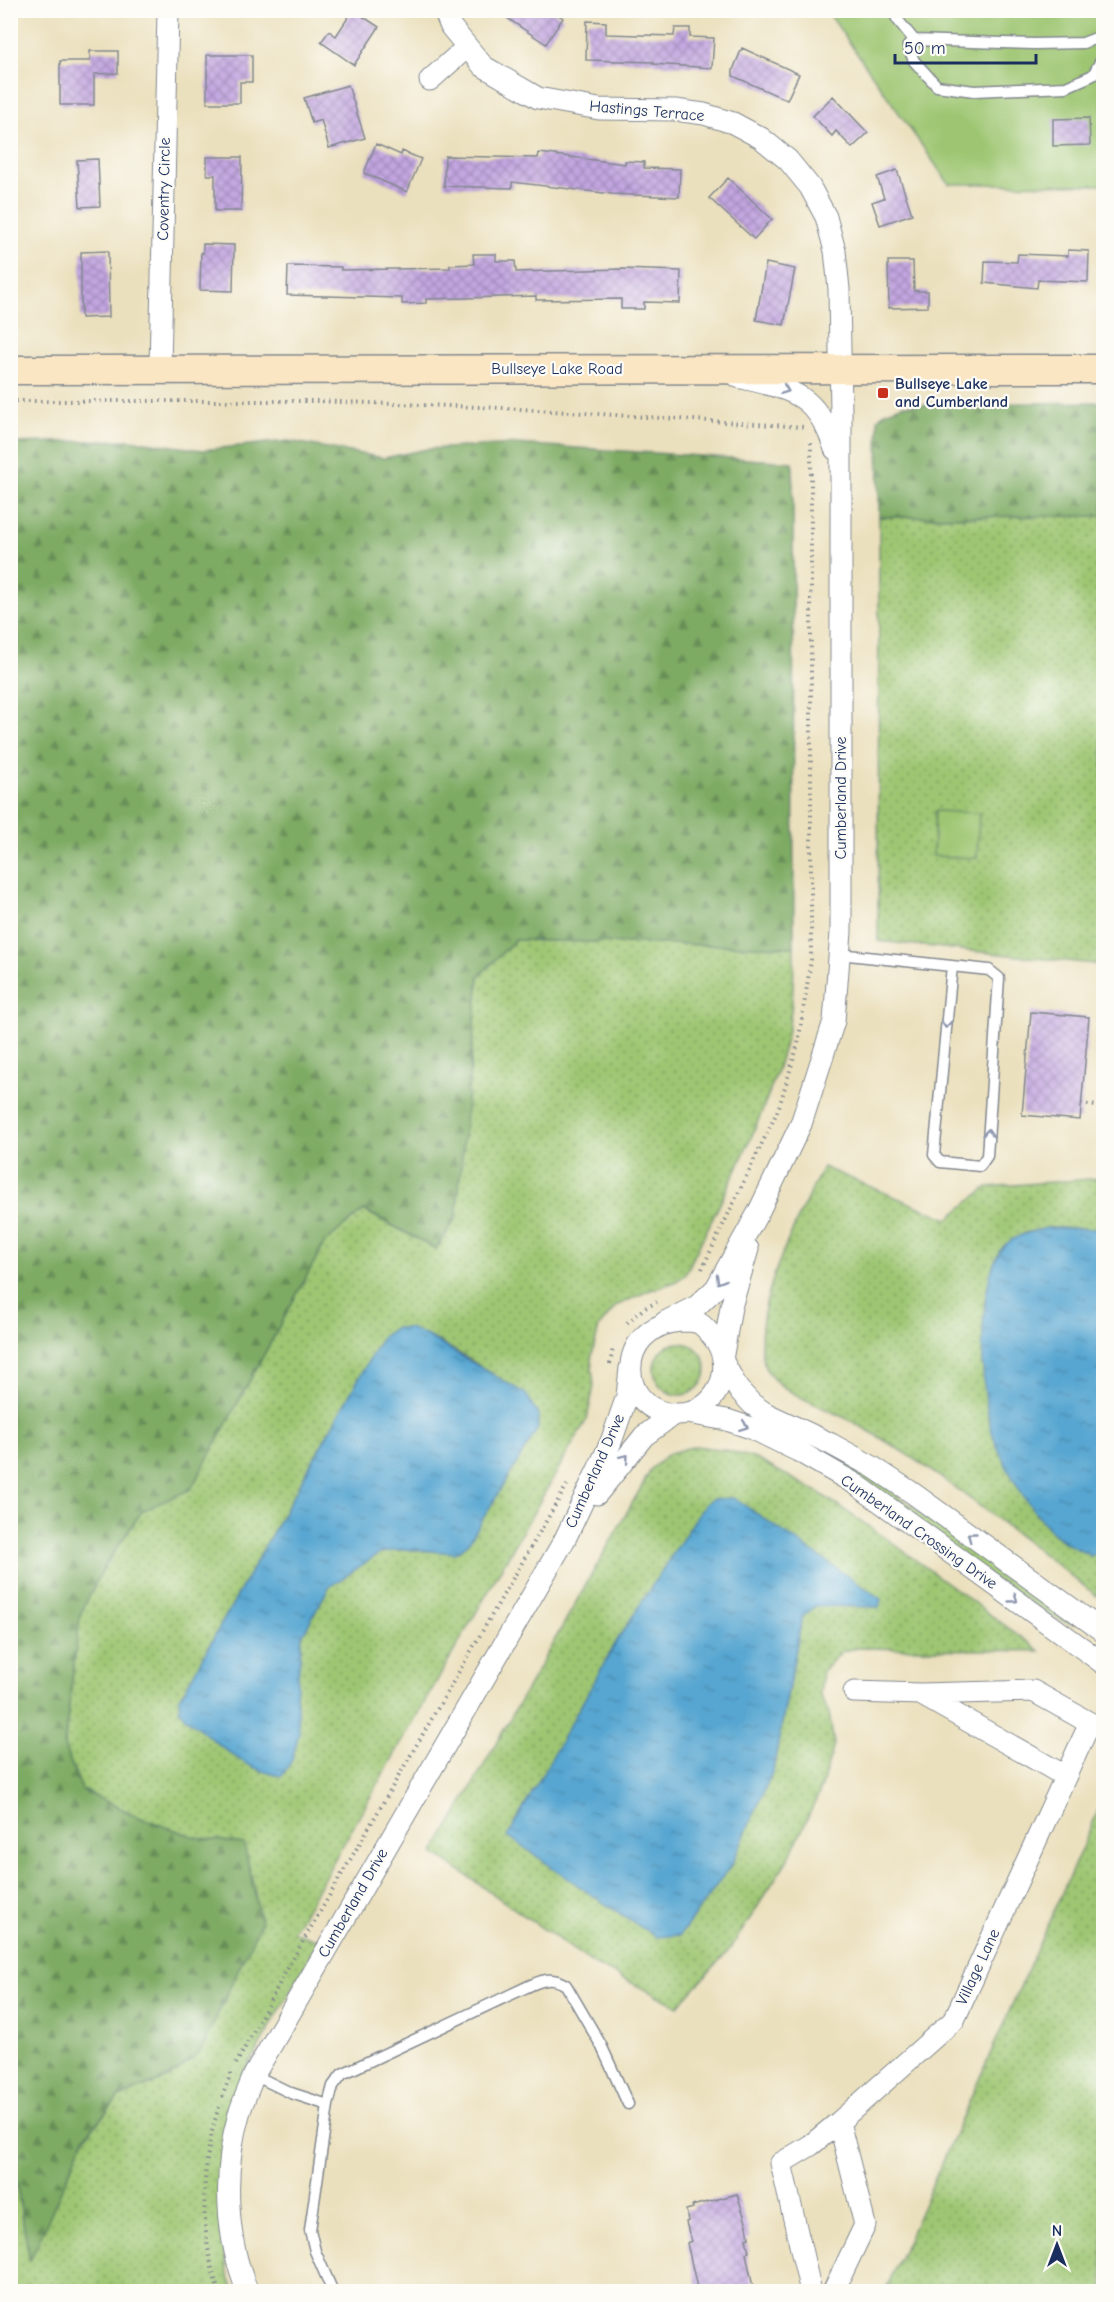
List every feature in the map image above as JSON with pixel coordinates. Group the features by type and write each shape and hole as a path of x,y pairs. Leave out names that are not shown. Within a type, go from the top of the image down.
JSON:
{"street":[{"name":"Coventry Circle","path":"160,368 168,10"},
{"name":"Hastings Terrace","path":"444,10 451,27 483,66 538,98 599,109 675,110 704,114 748,130 774,147 810,188 831,233 838,267 840,371"},
{"path":"430,80 466,48"},
{"name":"Bullseye Lake Road","path":"10,370 160,368 840,371 1104,369"},
{"path":"708,369 791,392 812,405 827,425 841,467"},
{"name":"Cumberland Drive","path":"663,1312 697,1306 716,1288 759,1211 801,1124 834,1020 841,932 840,371"},
{"name":"Cumberland Drive","path":"724,1360 732,1305 759,1211"},
{"path":"663,1312 681,1321 699,1323 717,1342 724,1360 723,1382 717,1393 699,1409 681,1414 662,1412 650,1406 640,1396 620,1367 663,1312"},
{"name":"Cumberland Crossing Drive","path":"724,1360 738,1389 752,1404 765,1413 873,1467 914,1494 1104,1632"},
{"name":"Cumberland Drive","path":"248,2292 242,2278 233,2241 229,2205 231,2158 239,2115 254,2075 565,1539 611,1442 627,1396 620,1367"},
{"name":"Cumberland Drive","path":"565,1539 611,1475 644,1436 681,1414"},
{"name":"Cumberland Crossing Drive","path":"681,1414 727,1420 751,1428 798,1451 857,1485 1104,1664"},
{"name":"Village Lane","path":"811,2292 781,2163 811,2145 839,2122 954,2020 1090,1723 1033,1691 921,1694 854,1692"},
{"name":"Village Lane","path":"921,1694 1065,1776"},
{"path":"833,2292 865,2225 839,2122"}],"lane":[{"path":"894,10 897,19 914,40"},
{"path":"1104,35 1083,43 914,40 908,46 914,61 937,86 974,91 1066,87 1093,75 1104,55"},
{"path":"839,954 989,970 999,978 987,1156 980,1166 940,1162 934,1155 951,966"},
{"path":"333,2292 315,2251 310,2230 328,2105 333,2086 342,2074 545,1979 557,1979 566,1985 601,2045 628,2104"},
{"path":"254,2075 291,2093 328,2105"}],"path":[{"path":"10,401 316,401 505,408 811,427"},
{"path":"700,1274 778,1110 798,1044 811,960 811,439"},
{"path":"1081,1104 1104,1107"},
{"path":"620,1332 643,1309 663,1312"},
{"path":"615,1344 620,1367"},
{"path":"219,2292 210,2252 205,2191 214,2122 226,2085 244,2046 291,1962 570,1479"}],"green space":[{"path":"827,11 1103,11 1103,185 949,184"},
{"path":"1103,402 1103,516 879,517 878,419 885,412 903,405"},
{"path":"130,440 202,450 288,441 384,458 427,449 516,444 793,462 794,947 515,940 479,976 456,1218 436,1249 364,1210 325,1242 191,1489 142,1511 104,1567 80,1615 64,1746 82,1790 143,1819 195,1837 244,1844 261,1922 199,2054 170,2077 119,2097 84,2138 30,2261 10,2147 11,443"},
{"path":"1103,516 1103,965 878,941 879,517"},
{"path":"935,811 979,813 977,858 933,856"},
{"path":"515,940 794,947 791,1010 775,1077 752,1135 685,1275 675,1282 648,1291 616,1306 599,1327 591,1359 594,1386 587,1419 293,1932 319,1941 246,2070 220,2224 228,2274 234,2291 11,2291 10,2147 30,2260 84,2139 119,2097 170,2077 244,1844 195,1837 143,1819 82,1790 64,1746 80,1615 104,1567 142,1510 191,1489 325,1242 363,1210 436,1249 456,1218 479,976","holes":["395,1328 408,1329 433,1338 493,1374 455,1552 405,1549 380,1553 329,1587 302,1636 296,1695 299,1733 180,1698 382,1337"]},
{"path":"823,1167 948,1219 987,1187 1103,1178 1103,1229 1049,1228 1024,1233 1004,1247 996,1261 984,1305 1053,1534 1091,1556 1097,1553 1103,1528 1103,1575 1097,1596 978,1504 917,1461 853,1422 789,1391 769,1374 764,1364 761,1341 763,1316 769,1290 789,1237"},
{"path":"680,1343 694,1347 702,1355 706,1369 702,1383 694,1391 680,1395 666,1391 658,1383 654,1369 658,1355 666,1347"},
{"path":"751,1416 821,1450 885,1487 1076,1625 1054,1618 750,1418"},
{"path":"695,1446 726,1450 756,1459 818,1492 890,1541 1040,1651 859,1648 842,1651 823,1671 820,1694 829,1713 834,1744 821,1789 790,1856 731,1948 678,2006 594,1964 434,1853 652,1468 670,1453","holes":["734,1498 879,1607 815,1606 802,1617 773,1770 732,1864 680,1935"]},
{"path":"1103,1800 1103,2291 885,2291"}],"water":[{"path":"1048,1228 1103,1229 1104,1528 1097,1553 1091,1556 1056,1536 1027,1502 996,1443 986,1401 983,1373 984,1314 994,1264 1003,1247 1013,1239"},
{"path":"395,1328 409,1328 427,1336 526,1394 538,1415 538,1428 467,1545 455,1553 405,1549 380,1553 329,1587 302,1636 296,1695 299,1733 292,1760 282,1776 268,1773 254,1768 231,1754 186,1718 179,1710 180,1698 382,1337"},
{"path":"734,1498 881,1599 879,1607 815,1606 802,1617 773,1770 732,1864 680,1935 656,1937 508,1836 618,1639 705,1504 712,1499"}],"building":[{"path":"353,10 379,27 354,65 321,42 329,31 336,36"},
{"path":"495,10 551,10 563,18 546,44"},
{"path":"587,21 606,22 606,34 674,36 675,28 690,28 690,37 714,38 712,68 653,64 654,62 586,60"},
{"path":"742,48 799,74 787,100 733,76 733,70"},
{"path":"90,51 118,51 118,73 94,74 94,105 60,105 60,61 90,61"},
{"path":"207,55 252,55 252,82 240,82 240,103 207,103"},
{"path":"348,85 365,138 329,148 321,120 312,123 304,98"},
{"path":"833,96 868,133 852,148 836,131 832,136 813,116"},
{"path":"1089,118 1090,145 1053,146 1053,119"},
{"path":"376,144 401,155 402,151 421,159 407,192 364,173"},
{"path":"539,153 625,164 625,161 644,162 644,168 680,169 679,197 612,194 512,182 512,188 444,186 445,156 538,158"},
{"path":"207,157 242,157 241,211 215,211 215,175 207,175"},
{"path":"98,159 100,206 80,207 77,160"},
{"path":"897,170 912,214 880,225 872,202 884,198 877,177"},
{"path":"728,178 772,219 754,239 709,198"},
{"path":"203,244 234,245 233,291 200,290"},
{"path":"1068,250 1089,251 1088,282 1038,280 1037,288 984,283 985,261 1017,262 1018,254 1068,256"},
{"path":"108,251 109,317 81,318 81,252"},
{"path":"473,254 496,254 496,261 515,261 516,272 621,269 681,271 680,303 644,302 644,309 621,309 621,299 536,300 536,296 426,299 426,303 402,304 402,298 287,295 288,266 341,267 341,270 450,268 450,265 474,264"},
{"path":"888,261 913,261 914,291 928,291 928,307 889,308"},
{"path":"766,263 795,269 784,325 756,320"},
{"path":"1031,1012 1089,1017 1080,1120 1022,1115"},
{"path":"737,2194 747,2225 749,2238 746,2239 749,2252 746,2253 754,2292 698,2292 687,2243 691,2241 686,2222 688,2221 686,2210 693,2208 692,2206"}],"place":[{"name":"Bullseye Lake and Cumberland","path":"883,393"}]}
